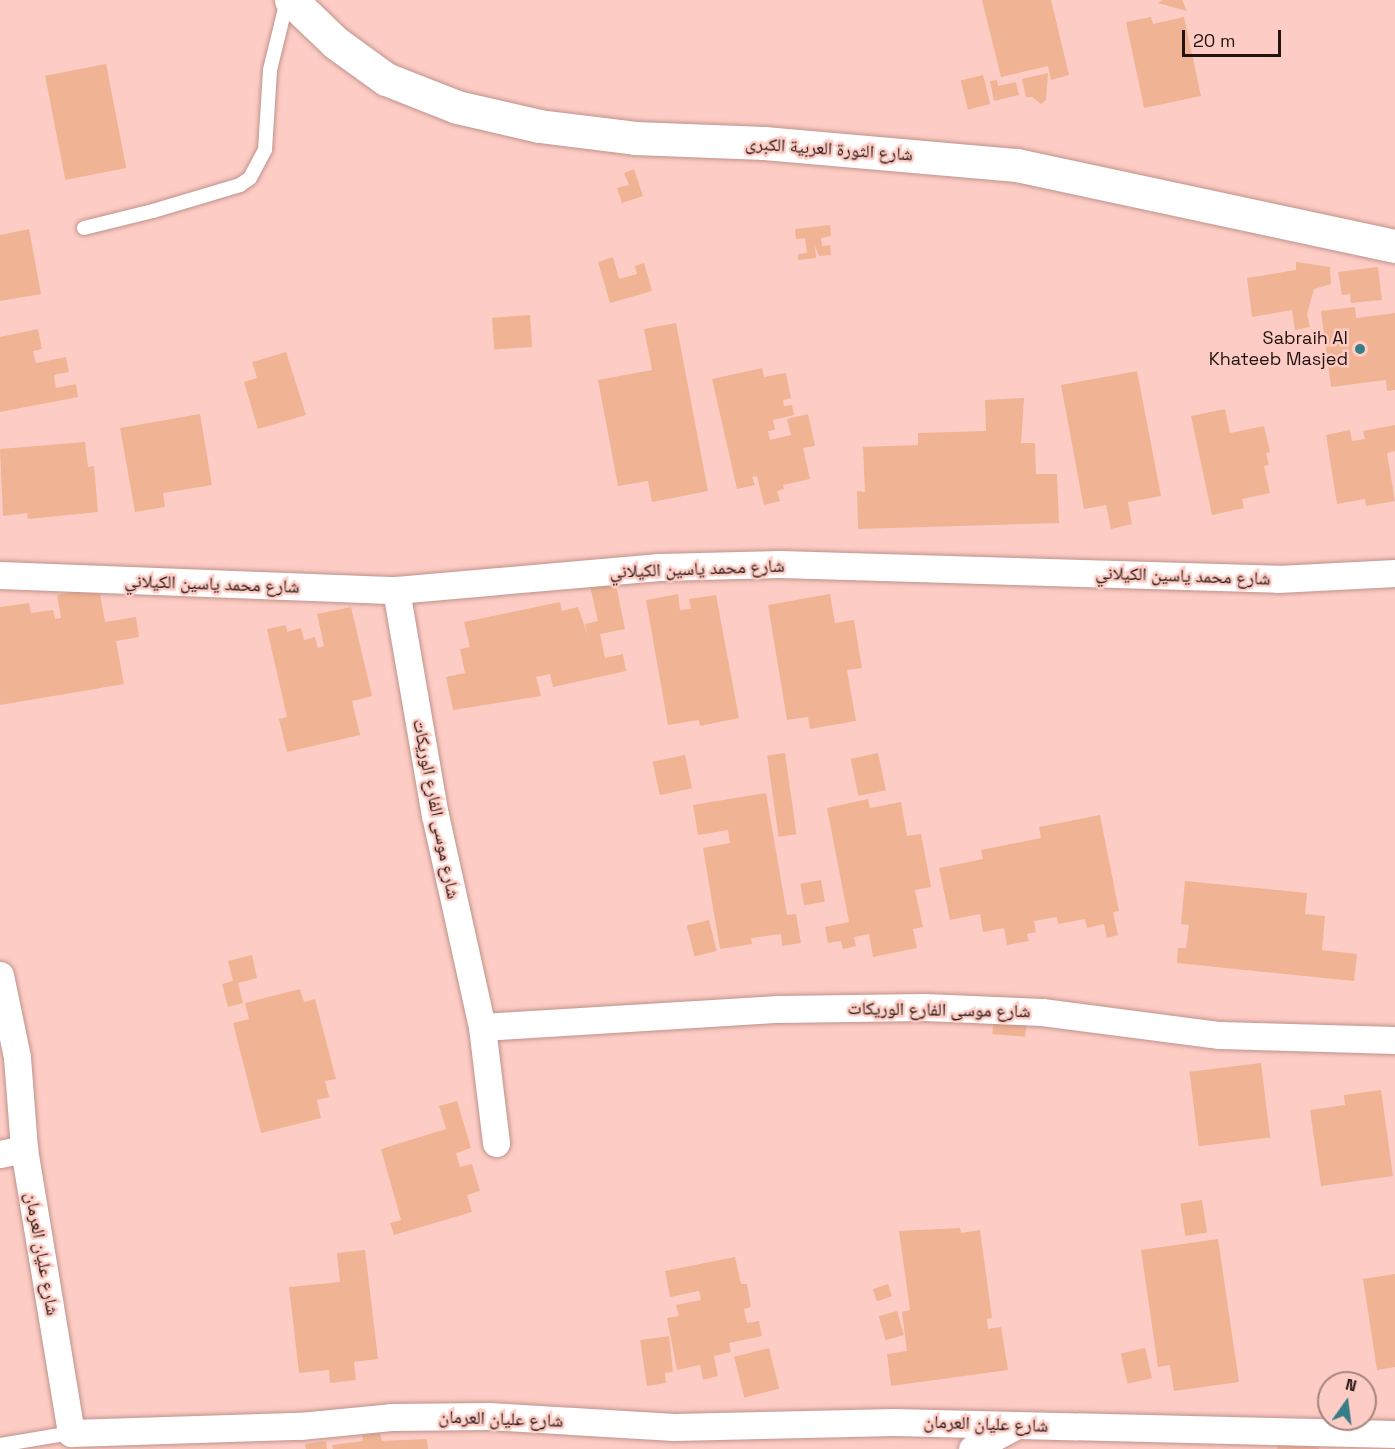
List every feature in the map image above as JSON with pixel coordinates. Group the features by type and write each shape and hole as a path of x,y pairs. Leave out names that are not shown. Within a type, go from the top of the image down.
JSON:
{"street":[{"name":"شارع الثورة العربية الكبرى","path":"289,0 336,43 386,79 457,107 539,126 634,138 764,143 1017,165 1395,246"},
{"name":"شارع محمد ياسين الكيلاني","path":"0,575 396,590 659,567 769,564 1278,579 1395,573"},
{"name":"شارع موسى الفارع الوريكات","path":"396,590 435,814 482,1027 496,1143"},
{"name":"شارع عليان العرمان","path":"0,975 17,1058 12,1151 70,1433 300,1426 402,1416 489,1416 674,1427 894,1422 1395,1434"},
{"name":"شارع موسى الفارع الوريكات","path":"482,1027 778,1009 924,1007 1042,1012 1231,1036 1395,1040"},
{"path":"972,1449 1016,1425"}],"lane":[{"path":"84,228 240,185 259,168 265,150 270,70 289,0"},
{"path":"0,1445 70,1433"}],"building":[{"path":"982,0 1051,0 1069,75 1051,80 1048,66 1001,77"},
{"path":"1163,0 1182,0 1187,11 1158,3"},
{"path":"1151,17 1153,24 1184,17 1201,96 1144,108 1126,22"},
{"path":"106,64 126,168 65,180 45,76"},
{"path":"1048,73 1046,100 1041,104 1032,97 1026,97 1022,79"},
{"path":"983,75 990,104 968,110 961,81"},
{"path":"997,80 998,86 1016,82 1019,95 994,101 990,81"},
{"path":"634,169 643,196 622,203 617,188 629,185 624,173"},
{"path":"830,225 831,236 821,238 822,246 830,245 831,255 819,256 815,246 816,258 798,260 798,254 807,253 805,238 796,239 795,229"},
{"path":"29,229 41,294 0,301 0,235"},
{"path":"613,257 619,279 637,274 635,266 644,263 652,291 610,303 598,262"},
{"path":"1296,262 1330,267 1331,284 1314,289 1307,314 1310,327 1295,330 1292,310 1252,317 1247,278 1296,270"},
{"path":"1378,267 1382,300 1351,303 1350,294 1342,295 1338,272"},
{"name":"Sabraih Al Khateeb Masjed","path":"1355,307 1356,318 1395,313 1395,390 1387,391 1386,380 1331,387 1321,311"},
{"path":"530,315 532,347 494,350 492,318"},
{"path":"676,323 708,491 652,502 648,481 618,486 598,380 652,370 644,329"},
{"path":"38,329 42,349 33,351 36,363 66,357 69,372 54,375 56,388 76,384 78,397 0,412 0,337"},
{"path":"286,352 306,415 258,429 244,382 257,378 252,362"},
{"path":"762,368 764,377 786,373 791,398 783,400 784,406 792,405 794,415 773,420 775,430 768,431 770,440 791,435 787,419 808,414 815,446 803,448 810,479 783,485 784,489 777,491 780,501 764,505 757,476 752,477 755,485 737,489 712,379"},
{"path":"1137,371 1161,496 1128,502 1132,524 1111,529 1106,505 1084,509 1061,385"},
{"path":"1024,398 1021,443 1035,443 1036,474 1057,474 1059,523 858,529 857,491 865,492 863,447 918,445 918,433 986,431 985,400"},
{"path":"1225,409 1230,433 1264,426 1270,452 1266,453 1269,465 1264,466 1270,493 1242,499 1244,508 1212,515 1191,416"},
{"path":"200,414 212,485 163,493 165,507 135,512 120,428"},
{"path":"1395,425 1395,451 1387,453 1395,501 1366,506 1365,499 1337,504 1326,435 1350,430 1352,441 1365,439 1363,431"},
{"path":"85,442 88,467 94,466 98,512 28,519 27,513 3,516 0,449"},
{"path":"615,580 625,629 600,634 605,658 623,654 626,671 553,687 550,674 536,677 541,696 453,710 446,677 465,673 460,649 470,647 464,622 560,602 562,611 578,607 588,636 585,624 598,621 590,586"},
{"path":"99,588 105,622 136,617 139,637 116,641 124,684 0,705 0,607 29,603 31,613 53,610 55,619 61,618 57,595"},
{"path":"678,594 680,610 691,609 689,599 716,595 739,718 700,726 699,720 668,725 646,600"},
{"path":"830,594 835,623 854,620 862,668 847,670 856,721 810,729 808,717 787,720 768,605"},
{"path":"351,607 372,696 352,701 360,735 287,752 279,719 287,717 267,629 286,625 287,632 301,628 304,640 315,637 318,648 324,646 317,614"},
{"path":"785,753 796,834 779,837 767,756"},
{"path":"878,753 886,790 859,796 851,759"},
{"path":"685,755 692,788 660,795 653,762"},
{"path":"766,793 787,915 796,914 801,943 782,946 781,934 751,938 752,944 720,949 703,848 730,843 728,830 698,835 693,805"},
{"path":"868,799 870,808 901,802 907,836 921,834 931,887 915,890 923,927 913,929 917,948 873,957 869,934 854,937 856,946 843,949 841,941 828,943 825,927 849,922 827,808"},
{"path":"1100,815 1119,911 1113,912 1118,935 1107,938 1104,924 1087,928 1085,919 1058,924 1057,917 1034,921 1036,932 1027,934 1029,941 1007,945 1004,928 983,932 980,914 950,920 939,868 983,859 981,850 1041,838 1039,827"},
{"path":"821,880 825,902 804,905 800,884"},
{"path":"1185,881 1307,893 1305,914 1325,916 1322,950 1357,954 1354,981 1177,963 1178,948 1186,948 1189,925 1181,924"},
{"path":"709,920 717,951 694,957 687,926"},
{"path":"252,955 257,978 238,983 243,1003 228,1007 222,984 233,981 228,961"},
{"path":"300,989 304,1002 315,999 336,1079 325,1081 329,1097 317,1100 321,1118 261,1133 233,1023 249,1019 245,1003"},
{"path":"994,1015 1027,1018 1025,1037 992,1034"},
{"path":"1261,1063 1270,1137 1199,1146 1190,1072"},
{"path":"1381,1090 1393,1176 1321,1186 1310,1110 1345,1105 1344,1095"},
{"path":"457,1101 471,1148 456,1153 460,1167 472,1164 480,1191 467,1195 472,1212 394,1235 390,1223 401,1220 381,1149 446,1129 439,1106"},
{"path":"1202,1200 1207,1233 1185,1236 1180,1203"},
{"path":"960,1228 961,1233 980,1230 992,1318 987,1319 988,1329 1001,1327 1008,1370 891,1386 887,1354 907,1351 902,1312 910,1310 899,1231"},
{"path":"1218,1239 1239,1382 1174,1391 1170,1365 1158,1367 1141,1250"},
{"path":"365,1250 378,1359 354,1362 356,1380 330,1383 329,1370 299,1373 289,1287 340,1282 337,1253"},
{"path":"735,1257 741,1284 747,1284 751,1307 744,1309 747,1323 759,1321 762,1336 729,1343 731,1352 714,1356 718,1376 703,1380 700,1365 677,1370 667,1318 679,1316 676,1305 701,1300 699,1291 670,1297 665,1271"},
{"path":"1395,1274 1395,1367 1377,1370 1363,1279"},
{"path":"888,1284 892,1296 877,1301 873,1289"},
{"path":"897,1311 904,1335 886,1340 879,1316"},
{"path":"669,1336 673,1372 665,1373 666,1383 647,1386 640,1340"},
{"path":"769,1348 779,1389 744,1397 734,1357"},
{"path":"1145,1348 1152,1378 1128,1384 1121,1354"},
{"path":"380,1433 382,1441 427,1439 428,1449 333,1449 332,1445 363,1441 362,1435"},
{"path":"326,1441 327,1449 306,1449 305,1444"},
{"path":"1278,1444 1319,1447 1319,1449 1277,1449"}],"place":[{"name":"Sabraih Al Khateeb Masjed","path":"1360,349"}]}
